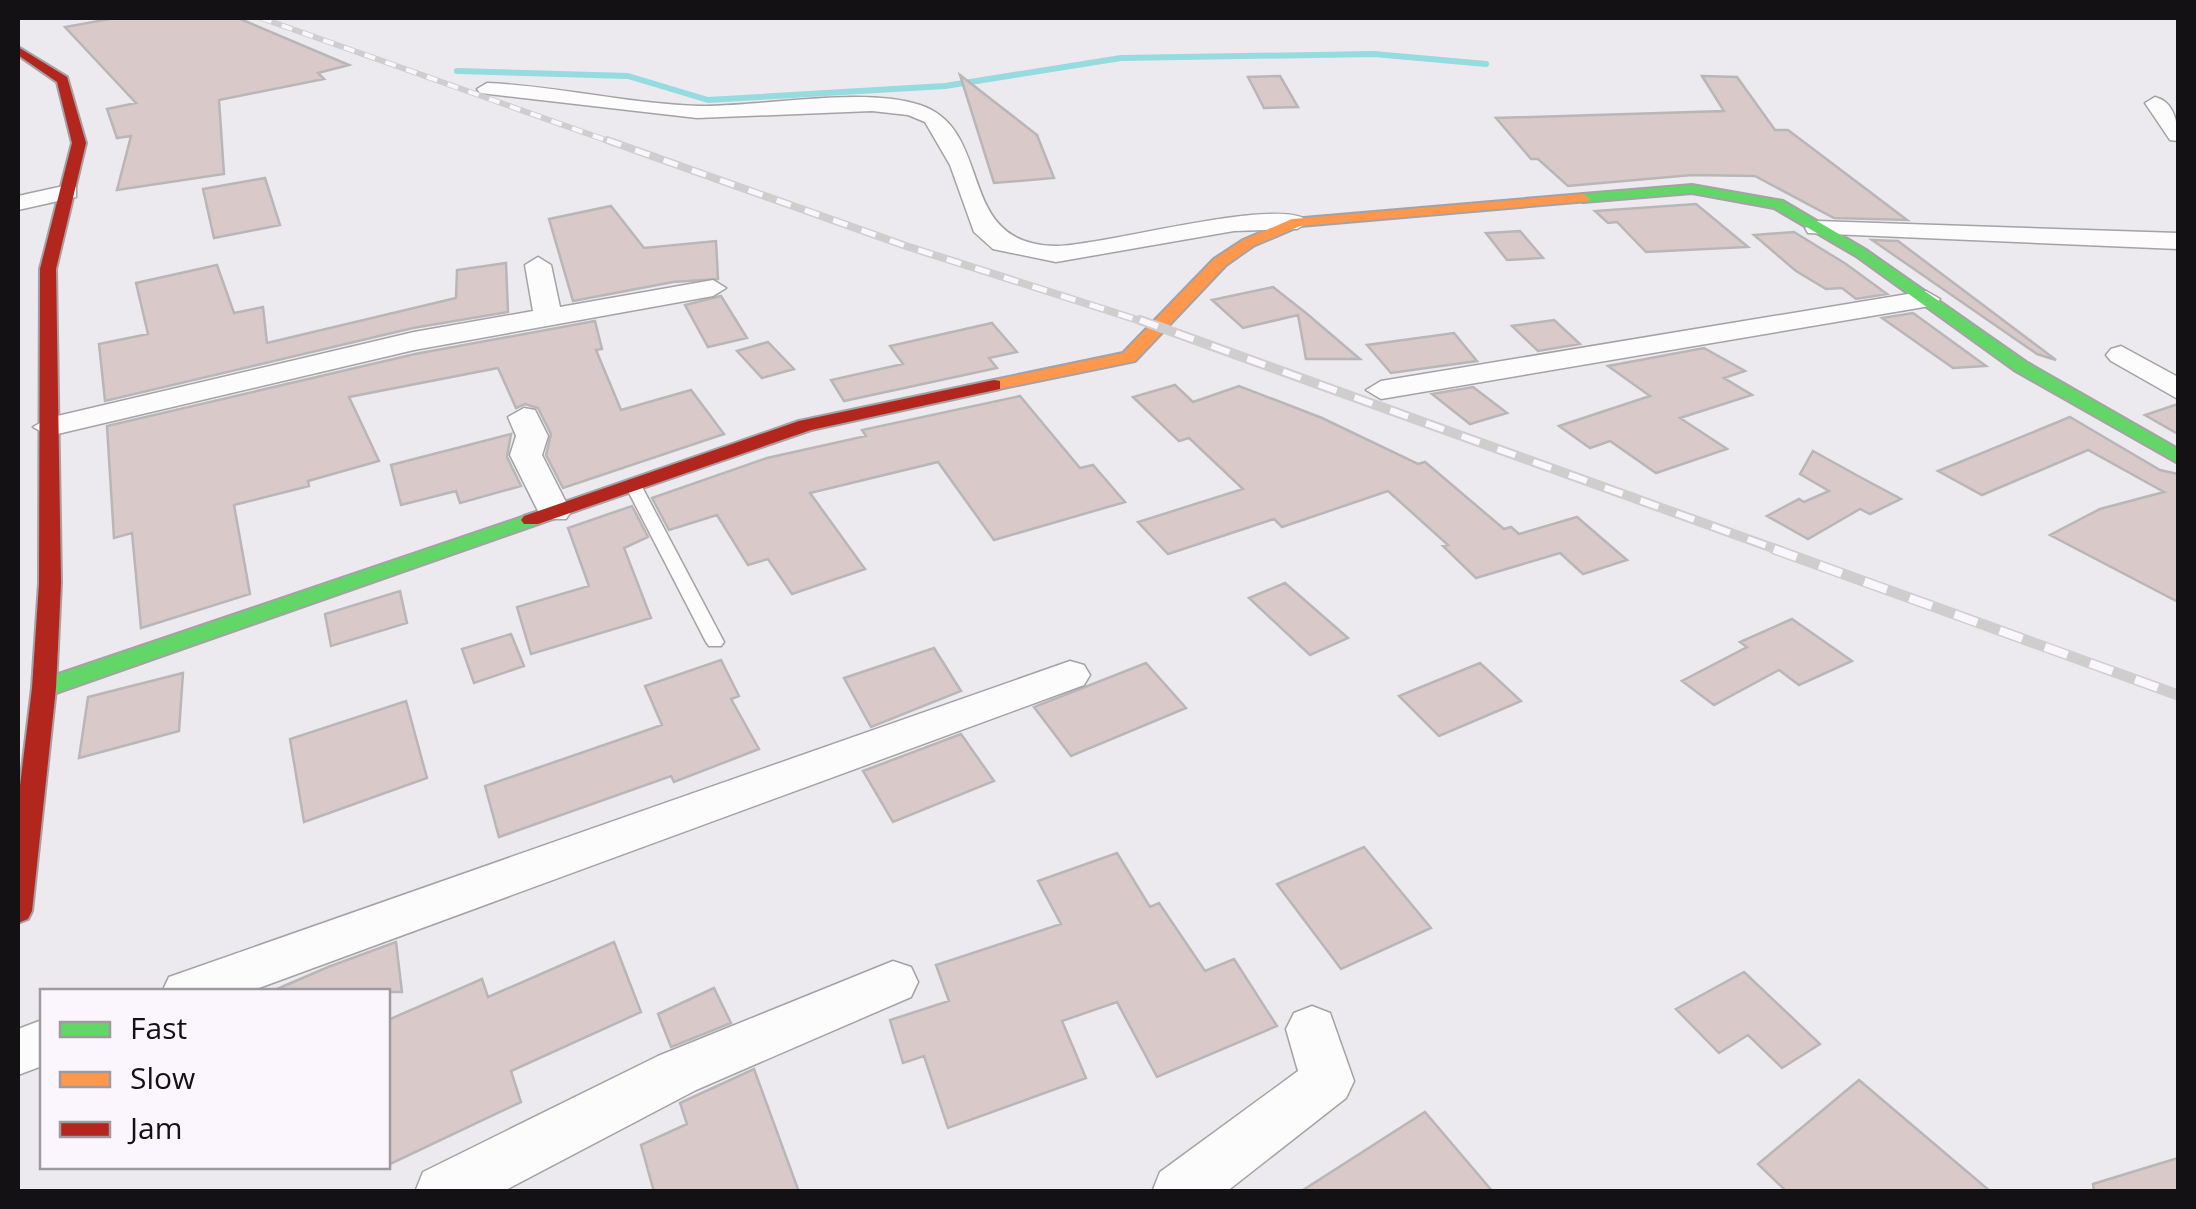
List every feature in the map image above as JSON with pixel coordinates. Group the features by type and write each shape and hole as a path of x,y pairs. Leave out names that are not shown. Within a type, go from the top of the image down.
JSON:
{"main road":[{"path":"18,50 63,80 80,142 48,270 49,427 33,503 34,588 44,688 18,897"},
{"path":"44,688 806,425 1129,357 1150,344 1182,297 1248,238 1296,222 1692,189 1778,204 2020,366 2178,457"}],"street":[{"path":"487,90 547,92 697,112 872,105 912,108 933,118 962,166 983,227 1002,244 1056,254 1234,224 1296,222"},
{"path":"2155,103 2178,135"},
{"path":"18,203 68,192"},
{"path":"1817,228 2178,242"},
{"path":"538,265 548,317"},
{"path":"49,427 414,341 713,288"},
{"path":"1382,390 1926,300"},
{"path":"2120,355 2178,390"},
{"path":"524,417 532,436 526,455 554,512"},
{"path":"196,989 1070,676"},
{"path":"443,1192 677,1073 893,982"},
{"path":"1180,1192 1327,1081 1312,1028"}],"lane":[{"path":"634,485 716,642"}],"building":[{"path":"115,18 238,18 349,65 318,73 324,79 219,100 224,174 117,190 131,136 117,138 107,109 136,103 65,27"},
{"path":"960,75 1037,135 1054,178 994,183"},
{"path":"1280,76 1298,107 1264,108 1248,77"},
{"path":"1702,76 1737,77 1775,130 1788,130 1907,220 1834,218 1755,176 1692,175 1568,186 1538,159 1531,159 1496,118 1724,111"},
{"path":"265,178 280,225 214,238 203,189"},
{"path":"1696,204 1748,247 1646,252 1617,222 1608,223 1595,211"},
{"path":"611,206 644,248 716,241 718,279 673,282 573,301 549,219"},
{"path":"1520,231 1543,258 1507,260 1486,233"},
{"path":"1794,232 1887,294 1856,299 1842,288 1826,289 1796,271 1754,235"},
{"path":"1872,240 1898,241 2056,360 2037,354"},
{"path":"506,263 508,312 413,328 105,401 99,344 148,334 136,283 217,265 234,313 263,307 267,343 456,298 457,270"},
{"path":"1273,287 1360,359 1306,359 1298,315 1243,328 1212,300"},
{"path":"721,296 747,338 708,347 685,305"},
{"path":"1913,313 1986,366 1953,368 1882,318"},
{"path":"1554,320 1580,344 1538,351 1512,326"},
{"path":"595,321 602,349 596,350 621,410 691,390 724,434 563,488 546,455 551,434 538,408 525,404 516,408 498,368 349,397 379,461 308,481 309,486 234,505 250,594 141,628 132,533 114,538 107,426 415,354"},
{"path":"992,323 1017,352 989,358 997,368 844,401 831,380 903,364 890,346"},
{"path":"1454,333 1477,361 1391,373 1367,345"},
{"path":"768,342 794,369 762,378 737,351"},
{"path":"1704,348 1745,371 1724,378 1752,395 1680,418 1727,449 1656,473 1610,441 1590,448 1559,426 1650,396 1608,366"},
{"path":"1175,385 1193,402 1239,386 1322,418 1418,464 1425,462 1504,529 1511,527 1519,534 1577,517 1627,560 1583,574 1560,553 1476,578 1443,546 1448,545 1388,491 1282,527 1274,519 1168,554 1138,522 1243,489 1189,438 1179,441 1133,397"},
{"path":"1473,387 1507,413 1470,424 1432,394"},
{"path":"1020,396 1080,468 1093,465 1125,502 994,540 938,462 810,493 865,569 792,594 768,559 748,565 717,515 669,530 652,498 767,458 866,436 862,430"},
{"path":"2178,404 2178,434 2145,415"},
{"path":"2070,417 2160,470 2178,474 2178,602 2050,535 2100,509 2164,492 2088,450 1982,495 1938,471"},
{"path":"511,434 507,457 521,486 460,503 456,491 401,505 391,465"},
{"path":"1813,451 1901,499 1870,514 1860,509 1808,539 1767,516 1799,499 1804,502 1829,491 1800,474"},
{"path":"632,506 648,537 624,548 651,618 531,654 517,607 589,586 568,528"},
{"path":"1285,583 1348,638 1310,655 1249,598"},
{"path":"400,591 407,623 331,646 325,614"},
{"path":"1792,619 1852,661 1799,685 1779,670 1714,705 1682,681 1747,647 1740,642"},
{"path":"511,634 524,666 474,683 462,649"},
{"path":"934,648 961,691 871,727 844,678"},
{"path":"721,660 739,696 731,699 759,749 674,782 671,776 499,837 485,786 662,725 645,686"},
{"path":"1146,663 1186,708 1071,756 1034,707"},
{"path":"1480,663 1521,701 1439,736 1399,696"},
{"path":"183,673 179,731 79,758 88,697"},
{"path":"406,701 427,778 304,822 290,739"},
{"path":"961,734 994,781 893,822 863,771"},
{"path":"1364,847 1431,928 1341,969 1277,884"},
{"path":"1117,853 1150,907 1159,903 1205,971 1234,959 1277,1026 1157,1077 1117,1002 1062,1021 1086,1078 948,1128 924,1056 903,1063 890,1020 949,1001 936,965 1061,924 1038,881"},
{"path":"396,942 402,992 277,989"},
{"path":"614,942 641,1012 511,1071 521,1102 390,1164 390,1019 482,979 488,997"},
{"path":"1744,972 1820,1044 1782,1068 1748,1035 1719,1053 1676,1009"},
{"path":"714,988 731,1023 671,1047 658,1014"},
{"path":"754,1069 799,1192 654,1192 641,1145 687,1124 680,1103"},
{"path":"1859,1080 1991,1192 1787,1192 1758,1164"},
{"path":"1425,1112 1493,1192 1300,1192"},
{"path":"2178,1158 2178,1192 2094,1192 2093,1184"}],"waterway":[{"path":"457,71 628,76 708,100 945,86 1121,58 1374,54 1486,64"}],"railway":[{"path":"261,18 614,143"},
{"path":"607,140 906,246 1147,323"},
{"path":"1140,320 1781,551"},
{"path":"1774,549 2178,695"}],"traffic: fast":[{"path":"1583,198 1692,189 1778,204 1861,253 2020,366 2178,457"},
{"path":"44,688 531,520"}],"traffic: slow":[{"path":"994,385 1129,357 1220,262 1248,243 1297,222 1583,198"}],"traffic: jam":[{"path":"18,50 63,80 79,143 48,269 50,583 44,688 18,911"},
{"path":"531,520 806,425 994,385"}]}
